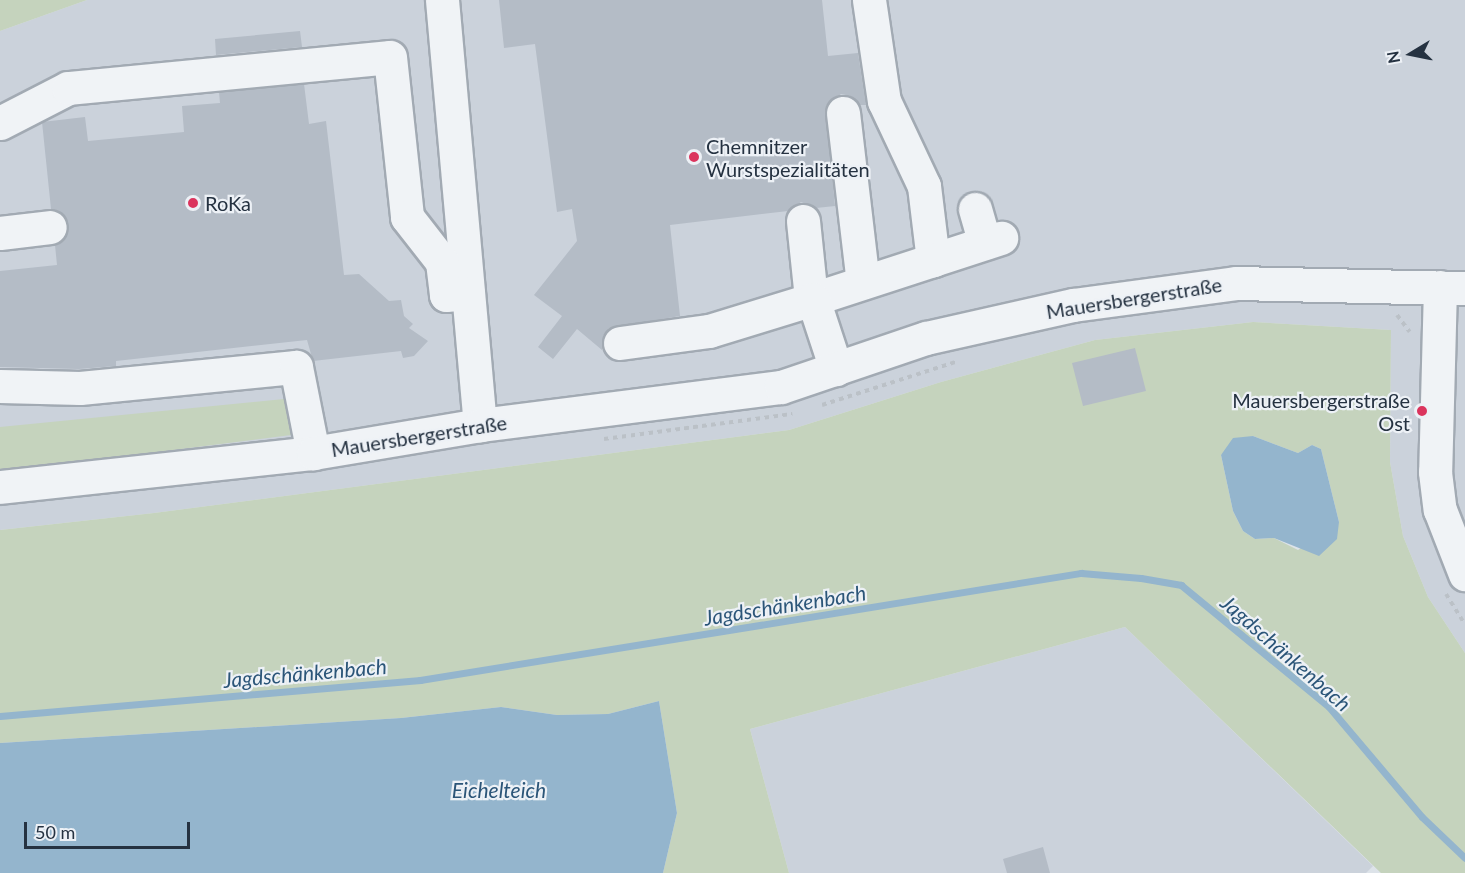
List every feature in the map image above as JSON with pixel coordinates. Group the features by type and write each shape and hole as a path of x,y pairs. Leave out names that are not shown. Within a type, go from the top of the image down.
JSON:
{"street":[{"path":"442,0 480,425"},
{"path":"869,0 884,101 924,186 933,260"},
{"path":"0,123 68,87 390,57 407,217 442,262 446,294 468,293"},
{"path":"843,113 864,282"},
{"path":"620,343 709,331 993,241 975,209"},
{"path":"802,221 812,299 835,366"},
{"path":"0,233 50,227"},
{"name":"Mauersbergerstraße","path":"0,487 313,453 480,425 781,387 835,366 926,338 1073,305 1236,283 1453,287 1435,472 1453,580"},
{"path":"0,386 80,388 296,367 313,453"}],"path":[{"path":"1389,311 1405,322 1413,342"},
{"path":"813,408 966,359"},
{"path":"592,441 780,418 802,411"},
{"path":"1453,580 1465,624"}],"shaded area":[{"path":"87,0 1465,0 1465,653 1428,597 1403,536 1390,462 1391,330 1253,322 1095,340 941,382 789,430 154,513 0,530 0,31"},
{"path":"1125,627 1373,866 1366,873 789,873 750,729"}],"green space":[{"path":"0,0 87,0 0,31"},
{"path":"1253,322 1391,330 1390,462 1403,536 1428,597 1465,653 1465,873 1381,873 1125,627 750,729 789,873 663,873 677,813 659,701 608,714 557,715 501,707 401,718 0,743 0,530 154,513 789,430 941,382 1095,340","holes":["1253,436 1298,453 1312,445 1321,449 1339,522 1298,550 1274,538 1255,539 1243,531 1233,511 1221,455"]},
{"path":"294,398 299,434 0,472 0,427"}],"water":[{"path":"1253,436 1298,453 1312,445 1321,449 1339,522 1337,539 1319,556 1274,538 1255,539 1243,531 1233,511 1221,455 1233,438"},
{"name":"Eichelteich","path":"659,701 677,813 663,873 0,873 0,743 401,718 501,707 557,715 608,714"}],"building":[{"name":"Chemnitzer Wurstspezialitäten","path":"499,0 822,0 828,56 858,53 866,105 860,105 851,96 841,94 826,106 835,206 816,208 801,202 788,211 670,225 680,316 609,328 603,336 602,350 577,329 553,359 538,347 562,316 534,295 577,241 572,209 557,212 535,44 504,48"},
{"path":"300,31 302,47 216,55 215,39"},
{"name":"RoKa","path":"304,84 309,124 326,121 344,275 359,274 389,301 401,300 404,316 413,324 409,328 428,341 414,356 403,358 401,351 313,361 307,340 116,361 116,366 79,369 0,367 0,271 57,265 55,245 67,234 65,216 51,209 42,122 85,117 88,141 184,132 182,106 220,103 219,92"},
{"path":"1135,348 1146,391 1083,406 1072,363"},
{"path":"1043,847 1050,873 1007,873 1003,859"}],"waterway":[{"name":"Jagdschänkenbach","path":"0,716 420,680 1081,573 1141,578 1181,585 1329,707 1422,817 1465,858"}],"place":[{"name":"Chemnitzer Wurstspezialitäten","path":"694,157"},
{"name":"RoKa","path":"193,203"},
{"name":"Mauersbergerstraße Ost","path":"1422,411"}]}
